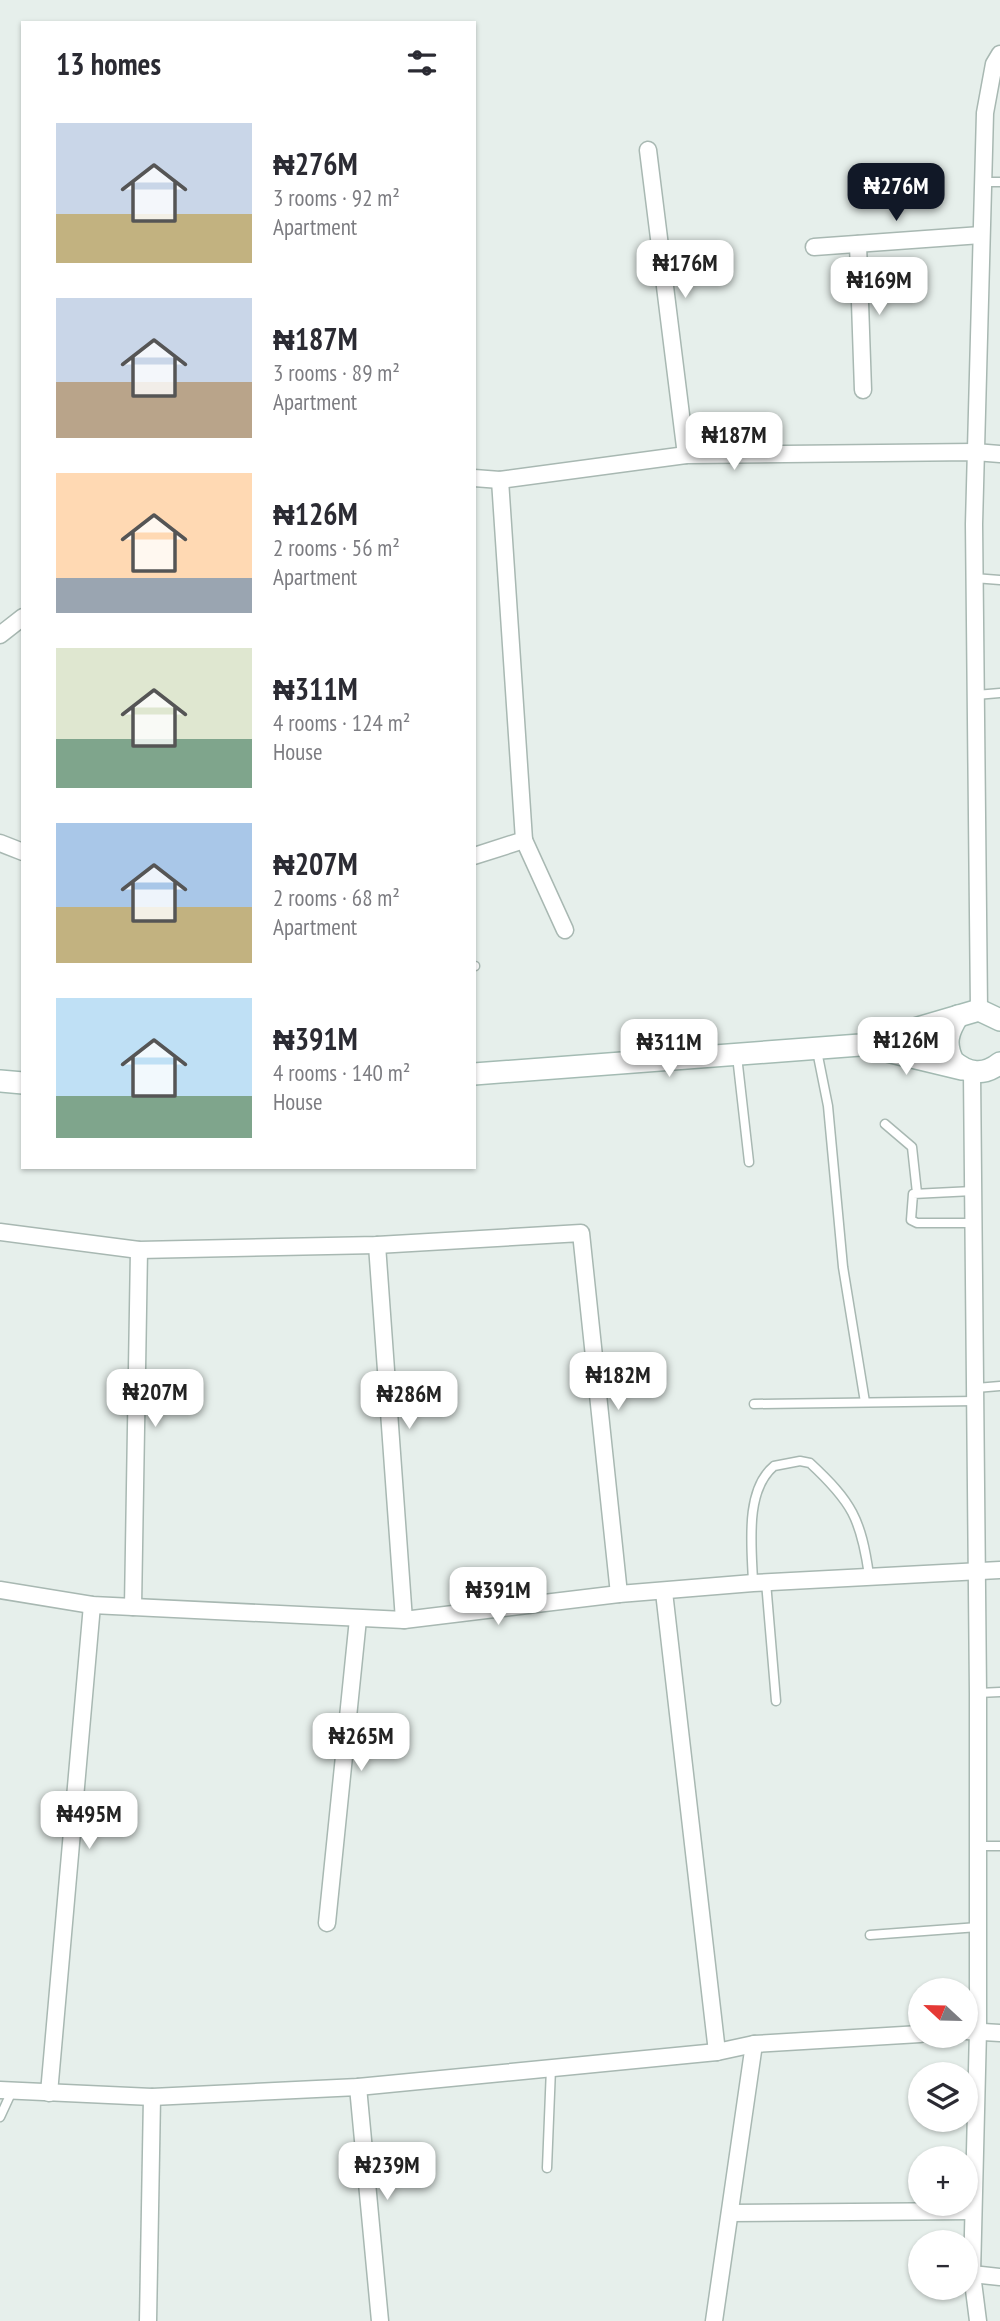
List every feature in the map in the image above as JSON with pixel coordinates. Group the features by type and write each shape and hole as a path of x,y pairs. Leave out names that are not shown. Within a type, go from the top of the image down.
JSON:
{"street":[{"path":"979,1010 975,452 985,113 994,64 1000,54"},
{"path":"648,149 686,455"},
{"path":"814,247 981,235"},
{"path":"858,244 863,390"},
{"path":"476,478 499,480 686,455 1000,454"},
{"path":"499,480 524,840 565,930"},
{"path":"0,635 21,619"},
{"path":"476,855 524,840"},
{"path":"0,843 21,851"},
{"path":"476,1074 860,1045 979,1010 1000,1019"},
{"path":"958,1016 947,1041 953,1061 967,1071"},
{"path":"860,1045 967,1071 982,1073 1000,1064"},
{"path":"967,1071 974,1223 978,1569 978,1927 975,1978"},
{"path":"0,1081 21,1083"},
{"path":"0,1232 139,1250 377,1245 581,1233 618,1594"},
{"path":"377,1245 404,1620"},
{"path":"133,1607 139,1250"},
{"path":"0,1590 92,1605 404,1620 618,1594 759,1582 1000,1570"},
{"path":"664,1592 717,2052"},
{"path":"50,2093 92,1605"},
{"path":"327,1923 358,1619"},
{"path":"978,2031 1000,2033"},
{"path":"6,2090 152,2097 358,2087 717,2052 754,2044 908,2035"},
{"path":"714,2321 754,2044"},
{"path":"972,2048 973,2146"},
{"path":"358,2087 380,2321"},
{"path":"148,2321 152,2097"},
{"path":"730,2213 908,2212"},
{"path":"978,2275 1000,2277"},
{"path":"975,2300 978,2321"}],"lane":[{"path":"983,182 1000,182"},
{"path":"974,578 1000,580"},
{"path":"976,695 1000,693"},
{"path":"817,1048 828,1106 843,1268 865,1402"},
{"path":"737,1053 749,1162"},
{"path":"885,1124 912,1147 917,1193"},
{"path":"973,1191 917,1193 911,1196 914,1222 974,1223"},
{"path":"754,1404 865,1402 976,1394 1000,1386"},
{"path":"776,1701 752,1536 760,1487 775,1466 800,1461 810,1463 854,1511 864,1543 869,1575"},
{"path":"978,1693 1000,1692"},
{"path":"978,1846 1000,1846"},
{"path":"870,1935 978,1927"},
{"path":"547,2168 551,2068"},
{"path":"0,2117 6,2090"}]}
